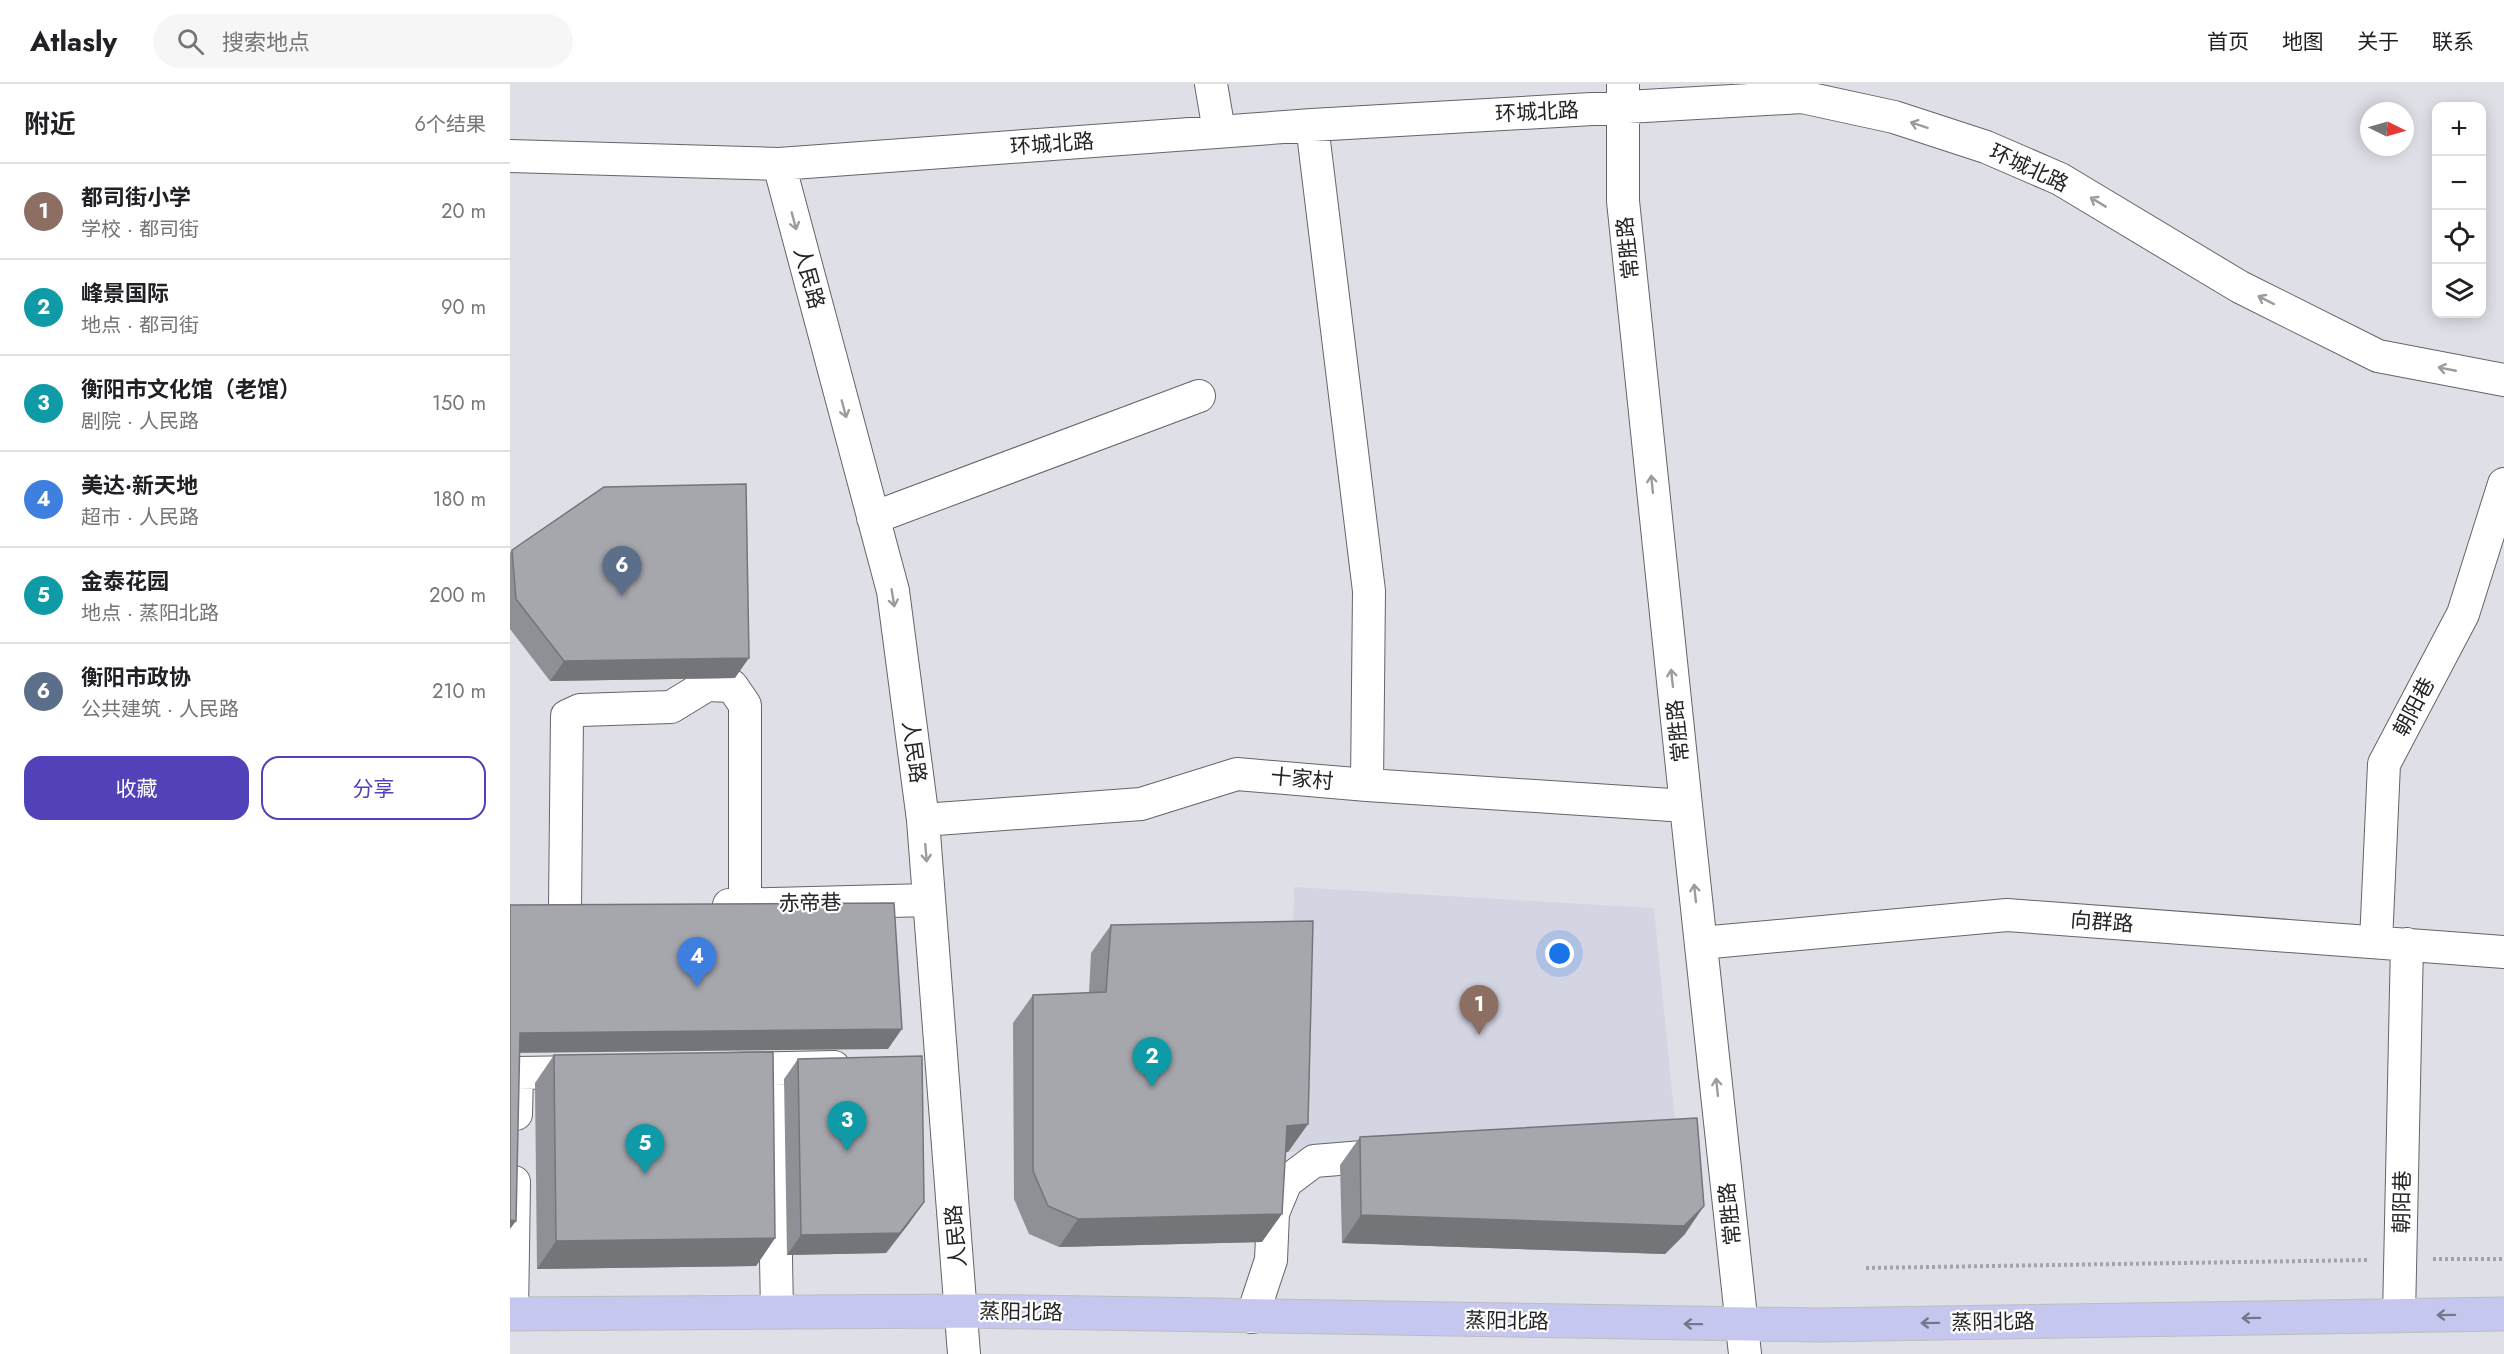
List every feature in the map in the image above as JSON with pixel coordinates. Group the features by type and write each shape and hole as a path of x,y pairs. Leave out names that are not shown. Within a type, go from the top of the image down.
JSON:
{"main road":[{"name":"蒸阳北路","path":"511,1314 963,1311 1252,1317 1744,1339 2504,1314"}],"street":[{"path":"1211,84 1219,131"},
{"name":"环城北路","path":"510,156 778,164 1312,124 1625,92 1802,97 1894,117 1986,147 2060,179 2240,286 2378,356 2504,380"},
{"name":"常胜路","path":"1625,92 1623,201 1701,943 1710,1130 1744,1339"},
{"path":"1312,124 1369,591 1366,785"},
{"name":"人民路","path":"778,164 892,591 923,820 963,1311 964,1354"},
{"path":"873,518 1199,396"},
{"name":"朝阳巷","path":"2376,942 2384,764 2463,614 2504,484"},
{"path":"565,908 567,716 580,710 671,707 707,685 732,686 745,705 746,904"},
{"name":"十家村","path":"923,820 1141,804 1237,774 1366,785 1686,806"},
{"name":"赤帝巷","path":"700,905 929,900"},
{"path":"532,909 599,908"},
{"name":"向群路","path":"1701,943 2007,915 2504,952"},
{"name":"朝阳巷","path":"2399,1316 2407,944"},
{"path":"909,1067 943,1066"},
{"path":"703,1069 864,1067"},
{"path":"773,1068 777,1312"},
{"path":"511,1314 517,1073 610,1071"},
{"path":"1252,1317 1271,1260 1273,1213 1286,1182 1314,1161 1419,1153"}],"path":[{"path":"1866,1268 2504,1259"}],"shaded area":[{"path":"1294,887 1654,908 1675,1121 1288,1152"}],"building":[{"path":"746,484 749,658 564,661 516,599 512,550 604,487"},
{"path":"894,903 902,1029 520,1033 516,1221 510,1220 510,905"},
{"path":"1313,921 1308,1124 1287,1126 1282,1214 1078,1219 1048,1206 1033,1171 1033,995 1106,992 1111,925"},
{"path":"773,1052 775,1238 556,1241 554,1055"},
{"path":"922,1056 924,1202 900,1233 801,1235 798,1059"},
{"path":"1697,1118 1704,1206 1684,1226 1361,1215 1360,1137"}],"place":[{"name":"衡阳市政协","path":"622,596"},
{"name":"美达·新天地","path":"697,987"},
{"name":"都司街小学","path":"1479,1035"},
{"name":"峰景国际","path":"1152,1087"},
{"name":"衡阳市文化馆（老馆）","path":"847,1151"},
{"name":"金泰花园","path":"645,1174"}]}
